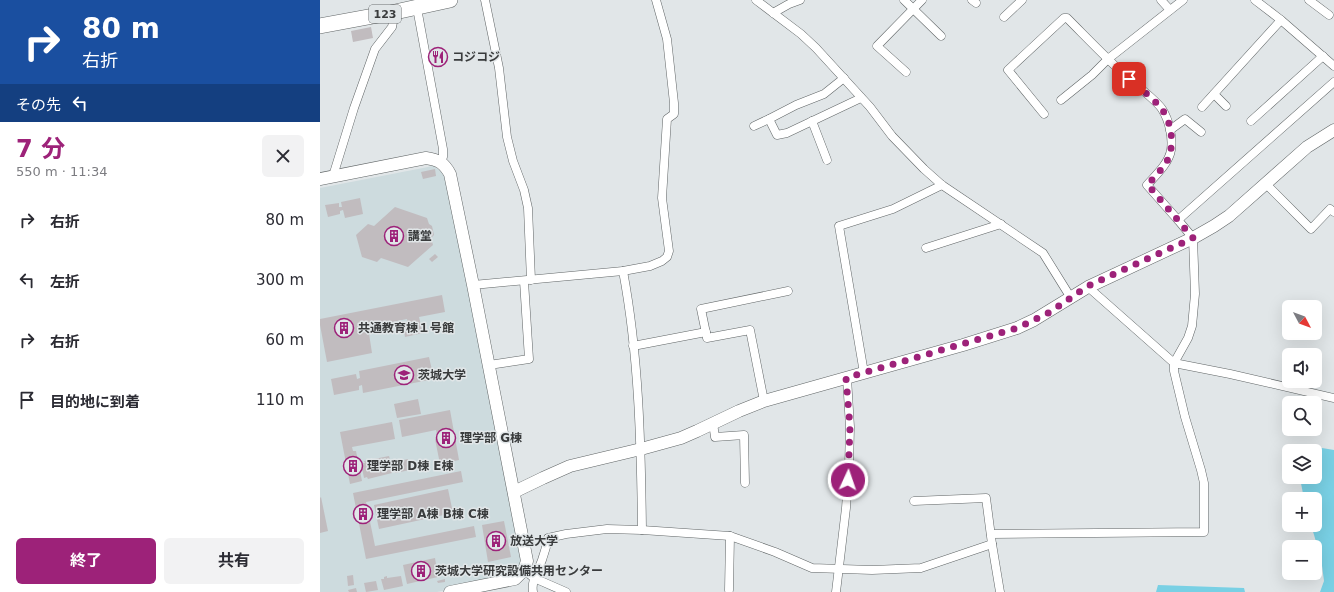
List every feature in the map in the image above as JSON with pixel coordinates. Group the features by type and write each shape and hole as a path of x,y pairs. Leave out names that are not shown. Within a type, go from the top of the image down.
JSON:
{"highway":[{"name":"123","path":"320,26 417,8 450,0"}],"street":[{"path":"485,0 499,68 507,137 513,161 524,190 528,208 527,280 529,359 489,366"},
{"path":"473,285 623,271 650,266 667,257 669,251 662,198 667,119 674,114 674,103 668,39 656,0"},
{"path":"756,0 801,34 816,48 870,107 896,141 942,185 1043,253 1070,298"},
{"path":"774,13 789,4 800,0"},
{"path":"904,0 941,36"},
{"path":"906,72 877,46 922,0"},
{"path":"1004,17 1022,0"},
{"path":"1161,0 1170,10"},
{"path":"1061,100 1092,75 1108,59 1183,0"},
{"path":"1255,0 1281,20 1334,66"},
{"path":"1309,0 1329,15"},
{"path":"417,8 443,149 440,162"},
{"path":"333,176 354,108 375,49 392,27 395,12"},
{"path":"991,534 1204,532 1204,483 1174,371 1174,363 1188,338 1192,326 1195,294 1193,238 1148,185 1166,161 1171,151 1172,141 1167,120 1161,108 1108,59 1067,18 1064,18 1008,70 1044,114"},
{"path":"1202,107 1281,20"},
{"path":"1251,121 1323,56"},
{"path":"754,126 796,105 824,94 844,78"},
{"path":"1178,220 1334,82"},
{"path":"1214,94 1226,106"},
{"path":"769,119 777,135 787,133 861,98"},
{"path":"1170,130 1185,119 1200,132"},
{"path":"812,121 827,160"},
{"path":"514,492 570,466 681,438 714,424 739,411 764,402 1017,328 1050,312 1088,286 1193,238 1229,216 1307,147 1334,130"},
{"path":"320,179 426,158 437,160 450,174 514,492 526,561 524,570 515,579 450,592"},
{"path":"1265,183 1311,229 1330,209 1334,212"},
{"path":"864,373 839,226 893,209 942,185"},
{"path":"926,248 1001,224"},
{"path":"623,271 629,306 641,449 642,530"},
{"path":"1088,286 1174,363 1230,374 1334,398"},
{"path":"764,402 750,330 707,338 701,309 788,291"},
{"path":"633,346 706,332"},
{"path":"836,592 846,508 849,466 850,427 846,378"},
{"path":"714,424 715,437 744,435 745,483"},
{"path":"914,501 986,498 1000,592"},
{"path":"533,592 532,587 534,578 541,562 548,538 566,534 607,529 730,536 775,552 812,568 872,570 921,568 992,544"},
{"path":"729,590 730,536"},
{"path":"524,570 534,578 566,592"}],"shaded area":[{"name":"茨城大学","path":"433,166 447,175 524,559 519,572 511,577 437,592 320,592 320,188"},
{"path":"1322,448 1334,450 1334,592 1320,592 1324,581 1322,566 1322,540 1316,540 1313,532 1322,532 1322,492 1303,492 1301,484 1322,484"},
{"path":"1158,585 1244,588 1245,592 1156,592"}],"building":[{"path":"371,27 373,38 353,42 351,31"},
{"path":"435,169 436,176 423,179 421,172"},
{"path":"360,198 363,214 345,218 343,210 340,211 340,214 328,217 325,205 339,203 339,207 342,207 341,202"},
{"name":"講堂","path":"395,207 427,218 429,224 432,226 434,235 431,238 433,245 408,267 381,258 377,262 362,257 356,235 368,224 374,226"},
{"path":"435,254 438,257 432,262 429,259"},
{"name":"共通教育棟１号館","path":"442,295 445,312 419,317 423,333 405,337 404,330 409,329 407,319 368,327 372,353 327,362 320,319"},
{"path":"429,357 434,379 363,393 362,385 359,386 359,390 334,395 331,379 356,374 357,379 360,378 359,371"},
{"path":"418,399 421,414 397,418 394,404"},
{"name":"理学部 G棟","path":"450,410 459,460 440,464 435,439 438,439 436,430 402,437 399,420"},
{"name":"理学部 D棟 E棟","path":"392,422 395,439 352,447 353,451 356,451 362,481 350,484 340,432"},
{"path":"389,456 391,463 408,459 410,470 395,473 394,469 392,469 392,473 368,479 367,477 364,478 361,463 365,463 364,461"},
{"name":"理学部 A棟 B棟 C棟","path":"461,471 463,482 366,502 375,546 474,526 476,537 366,559 353,493"},
{"path":"448,489 453,513 379,529 374,505"},
{"path":"321,497 328,531 320,533 320,498"},
{"name":"放送大学","path":"504,521 511,557 488,562 482,525"},
{"name":"茨城大学研究設備共用センター","path":"435,558 438,577 407,584 403,565"},
{"path":"353,575 354,585 348,586 347,576"},
{"path":"387,576 387,578 401,576 403,586 384,590 381,579 384,579 384,577"},
{"path":"445,579 445,582 438,583 437,581"},
{"path":"376,581 378,590 366,592 364,583"},
{"path":"356,588 357,592 349,592 348,590"}],"place":[{"name":"コジコジ","path":"438,57"},
{"name":"講堂","path":"394,236"},
{"name":"共通教育棟１号館","path":"344,328"},
{"name":"茨城大学","path":"404,375"},
{"name":"理学部 G棟","path":"446,438"},
{"name":"理学部 D棟 E棟","path":"353,466"},
{"name":"理学部 A棟 B棟 C棟","path":"363,514"},
{"name":"放送大学","path":"496,541"},
{"name":"茨城大学研究設備共用センター","path":"421,571"}],"route":[{"path":"848,480 850,427 846,378 1017,328 1050,312 1088,286 1193,238 1148,185 1166,161 1171,151 1172,141 1167,120 1161,108 1129,79"}]}
